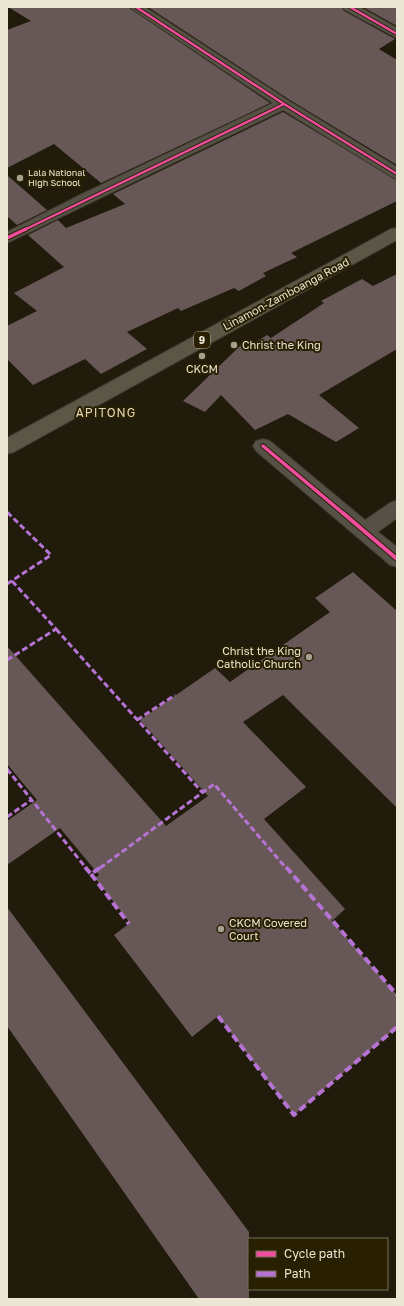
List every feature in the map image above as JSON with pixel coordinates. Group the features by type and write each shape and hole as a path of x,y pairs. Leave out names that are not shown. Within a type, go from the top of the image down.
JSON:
{"highway":[{"name":"Linamon-Zamboanga Road","path":"7,447 397,233"}],"street":[{"path":"136,7 284,104 397,174"},
{"path":"357,8 397,34"},
{"path":"7,238 88,197 284,104"},
{"path":"263,446 397,559"},
{"path":"364,531 397,508"}],"building":[{"path":"8,7 128,7 270,103 101,183 54,144 7,168 7,30 31,21"},
{"path":"148,7 342,7 344,11 395,39 379,49 397,60 397,165 290,100"},
{"path":"363,7 397,7 397,26"},
{"path":"283,112 397,180 397,201 291,253 297,257 263,273 266,276 239,291 234,288 181,311 178,308 127,332 147,349 101,374 85,359 33,385 7,359 7,326 37,311 14,293 64,267 28,235 58,220 66,228 125,204 113,194"},
{"path":"7,175 47,210 17,225 7,216"},
{"path":"397,274 397,349 319,395 359,428 336,442 288,414 255,430 221,395 205,412 183,401 241,345 245,349 267,335 271,338 324,303 321,301 362,279 373,286"},
{"path":"353,572 397,611 397,808 283,695 243,722 306,787 264,819 345,909 332,921 397,995 397,1027 294,1115 218,1016 192,1037 114,935 130,923 95,878 99,875 60,828 7,865 7,821 37,800 7,764 7,646 166,826 208,796 140,720 215,668 230,682 330,612 315,598"},
{"path":"7,907 249,1232 249,1299 199,1299 7,1026"}],"marked path":[{"path":"7,512 51,555 7,584"},
{"path":"7,660 56,629 12,581"},
{"path":"56,629 202,792"},
{"path":"137,720 175,695"},
{"path":"7,769 91,874 214,784 397,995"},
{"path":"7,817 31,800"},
{"path":"91,874 129,924"},
{"path":"218,1016 294,1115 397,1027"}],"cycle path":[{"path":"136,7 284,104 397,174"},
{"path":"350,7 397,34"},
{"path":"7,238 88,197 284,104"},
{"path":"263,446 397,559"}],"place":[{"name":"Lala National High School","path":"20,178"},
{"name":"Christ the King","path":"234,345"},
{"name":"CKCM","path":"202,356"},
{"name":"Christ the King Catholic Church","path":"309,657"},
{"name":"CKCM Covered Court","path":"221,929"}],"district":[{"name":"APITONG","path":"106,413"}]}
